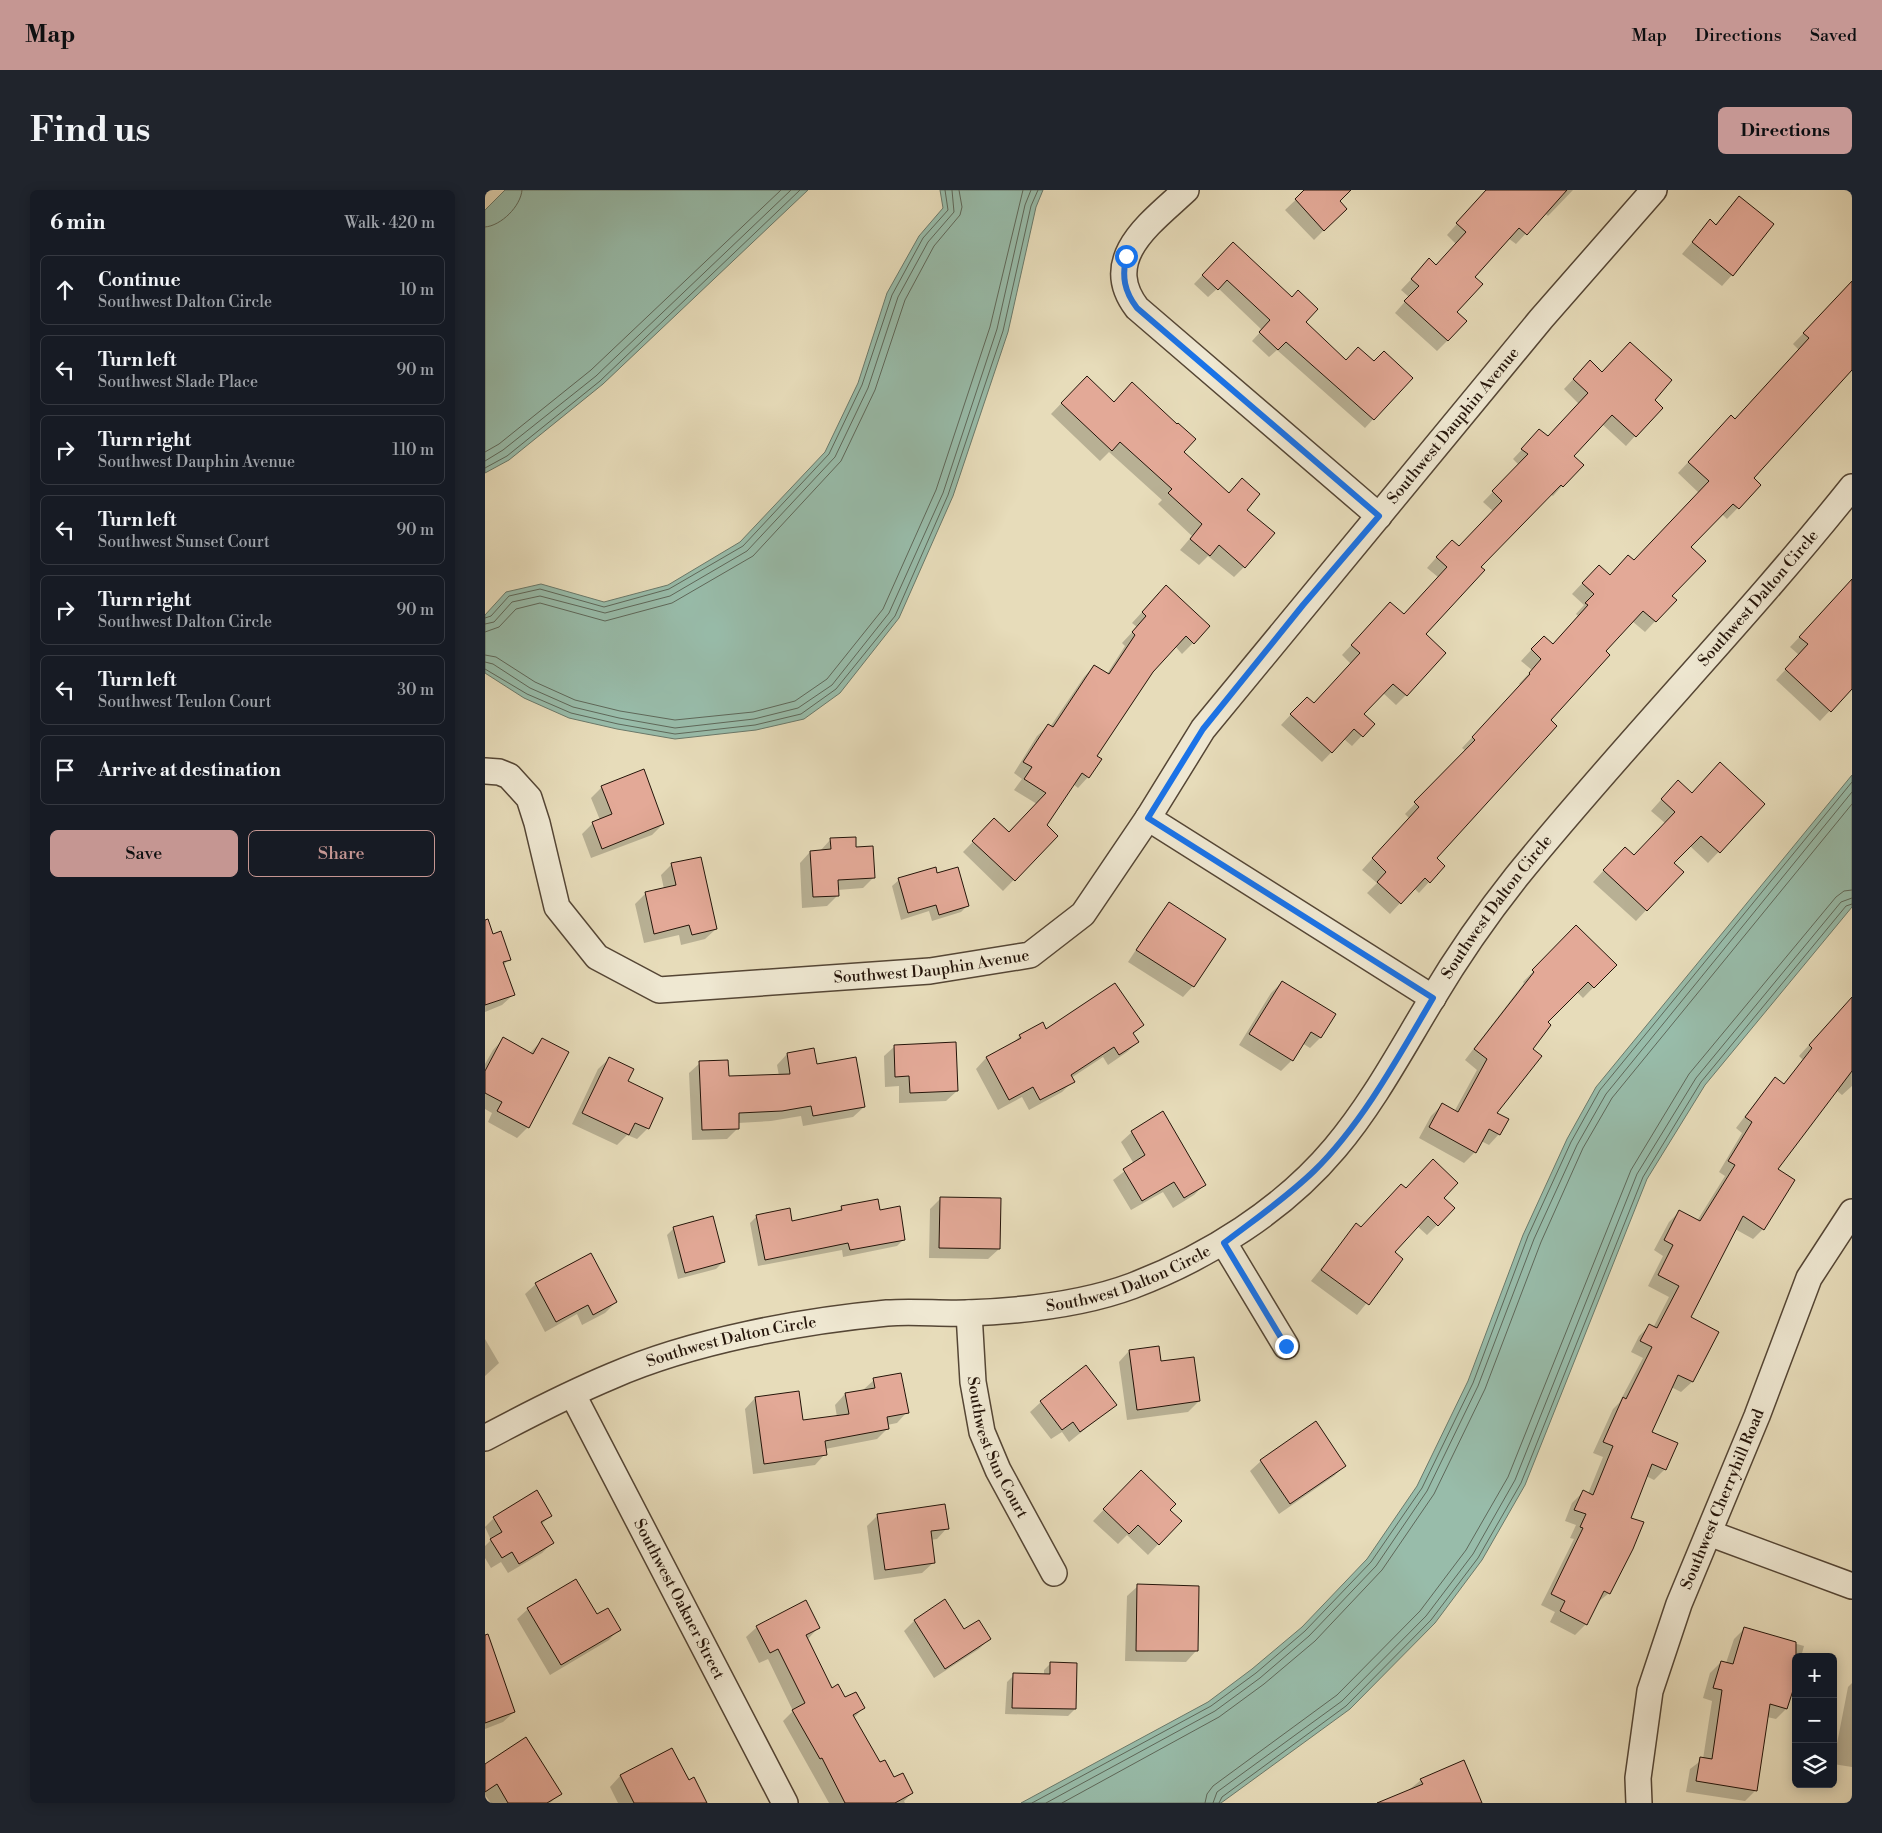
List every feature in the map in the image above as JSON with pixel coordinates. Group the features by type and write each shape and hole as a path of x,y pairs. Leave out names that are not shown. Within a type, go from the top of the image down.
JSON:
{"street":[{"path":"1185,190 1131,245 1123,268 1123,282 1128,296 1137,308 1379,516"},
{"name":"Southwest Dauphin Avenue","path":"485,771 499,772 509,776 529,798 537,823 557,907 597,957 659,990 930,971 1030,955 1083,914 1148,818 1203,729 1303,605 1541,319 1653,190"},
{"name":"Southwest Dalton Circle","path":"485,1438 613,1375 665,1357 757,1333 813,1322 891,1313 969,1313 1039,1306 1101,1296 1135,1285 1224,1243 1283,1198 1314,1171 1337,1146 1403,1049 1478,928 1522,871 1629,742 1739,622 1852,487"},
{"path":"1148,818 1433,998"},
{"name":"Southwest Cherryhill Road","path":"1639,1803 1638,1778 1650,1691 1679,1604 1809,1278 1852,1212"},
{"path":"1224,1243 1286,1346"},
{"name":"Southwest Sun Court","path":"969,1313 973,1382 982,1432 998,1470 1054,1573"},
{"name":"Southwest Oakner Street","path":"573,1395 785,1803"},
{"path":"1709,1532 1852,1586"}],"water":[{"path":"505,190 808,190 603,384 509,460 485,473 485,210"},
{"path":"940,190 1043,190 1036,207 1008,332 953,496 899,618 840,693 804,719 756,730 675,739 569,718 524,698 485,673 485,615 506,592 541,584 604,602 668,585 740,542 825,452 858,383 887,293 919,236 943,208"},
{"path":"1852,775 1852,907 1705,1085 1647,1179 1525,1485 1482,1560 1435,1623 1350,1709 1221,1803 1021,1803 1208,1702 1252,1669 1302,1627 1367,1559 1417,1486 1468,1381 1523,1235 1567,1139 1596,1087"}],"building":[{"path":"1304,190 1351,190 1340,201 1347,209 1324,231 1295,199"},
{"path":"1486,190 1567,190 1527,235 1519,228 1475,277 1483,284 1457,312 1467,321 1448,341 1404,301 1419,286 1411,279 1429,258 1436,265 1466,232 1456,223"},
{"path":"1739,196 1774,224 1733,276 1692,242 1710,219 1716,225"},
{"path":"1233,242 1292,297 1298,290 1318,309 1306,322 1346,360 1358,347 1374,361 1384,351 1413,378 1374,420 1286,342 1278,350 1259,332 1270,320 1227,280 1218,290 1202,275"},
{"path":"1852,281 1852,370 1754,478 1761,485 1739,509 1733,504 1691,547 1706,561 1672,596 1677,600 1656,622 1643,611 1606,651 1610,655 1551,720 1557,726 1437,858 1445,866 1430,883 1425,878 1401,904 1377,882 1386,872 1372,858 1419,807 1414,802 1475,740 1472,737 1530,674 1541,659 1531,649 1544,636 1553,644 1588,605 1585,603 1594,594 1582,583 1599,565 1610,575 1628,555 1634,560 1709,481 1688,462 1731,415 1735,419 1809,338 1803,333"},
{"path":"1630,342 1672,380 1655,400 1663,408 1636,437 1612,415 1574,456 1584,465 1563,487 1561,485 1481,567 1485,570 1426,634 1446,653 1407,696 1393,684 1364,714 1375,724 1363,737 1354,729 1332,753 1290,714 1307,697 1314,703 1360,653 1351,645 1390,602 1404,614 1447,567 1436,557 1452,540 1459,546 1502,501 1492,491 1528,454 1521,449 1539,429 1548,436 1588,393 1573,379 1590,360 1602,372"},
{"path":"1087,376 1114,402 1132,382 1196,439 1184,452 1229,493 1242,478 1260,494 1247,510 1275,533 1245,568 1219,545 1210,556 1190,539 1202,524 1168,493 1172,489 1120,442 1112,451 1061,403"},
{"path":"1852,579 1852,689 1831,712 1785,669 1808,644 1799,637"},
{"path":"1166,585 1210,626 1194,644 1186,636 1153,672 1097,756 1102,759 1089,778 1082,773 1047,825 1058,836 1015,881 972,841 994,818 1009,832 1046,793 1024,779 1032,767 1023,762 1048,724 1053,727 1094,665 1109,674 1135,635 1132,632 1146,616 1142,612"},
{"path":"1720,762 1765,804 1720,853 1701,836 1674,863 1684,872 1647,911 1603,870 1625,847 1634,855 1675,812 1661,799 1678,780 1692,793"},
{"path":"644,769 664,824 602,849 592,822 612,814 601,786"},
{"path":"856,837 856,847 873,846 875,878 838,880 839,896 813,897 810,851 831,849 830,838"},
{"path":"701,857 717,929 692,935 689,925 654,934 645,892 676,885 671,863"},
{"path":"936,867 937,873 958,867 969,906 939,915 936,905 908,913 898,878"},
{"path":"1169,902 1226,939 1194,987 1136,950"},
{"path":"488,919 493,934 501,931 511,960 503,962 515,995 485,1005 485,920"},
{"path":"1576,925 1617,965 1594,988 1588,982 1548,1022 1551,1025 1533,1049 1542,1056 1497,1113 1509,1119 1500,1135 1489,1129 1476,1153 1429,1127 1442,1103 1458,1112 1487,1059 1474,1049 1534,972 1532,970"},
{"path":"1282,981 1336,1014 1321,1038 1311,1032 1293,1061 1249,1034"},
{"path":"1115,983 1144,1025 1133,1033 1139,1042 1119,1055 1114,1047 1071,1075 1075,1082 1040,1100 1033,1087 1009,1100 986,1057 1021,1038 1019,1035 1043,1022 1046,1029"},
{"path":"1852,997 1852,1071 1778,1169 1795,1180 1764,1230 1743,1216 1691,1317 1719,1332 1693,1382 1678,1375 1652,1432 1678,1443 1666,1470 1652,1464 1631,1518 1644,1522 1633,1549 1610,1594 1604,1591 1587,1625 1560,1611 1565,1601 1551,1594 1583,1528 1580,1527 1586,1514 1574,1510 1583,1490 1593,1495 1613,1446 1603,1442 1623,1397 1626,1399 1652,1347 1640,1341 1649,1324 1657,1328 1679,1286 1658,1275 1673,1245 1664,1240 1679,1210 1700,1221 1735,1165 1728,1161 1752,1122 1745,1117 1775,1077 1784,1084 1812,1048 1809,1045"},
{"path":"503,1037 533,1054 542,1038 569,1052 529,1128 497,1111 502,1102 485,1093 485,1071"},
{"path":"956,1042 958,1091 910,1093 909,1076 895,1077 894,1045"},
{"path":"814,1048 817,1064 856,1057 865,1107 813,1116 811,1106 782,1111 739,1113 739,1129 702,1130 699,1061 728,1060 729,1076 790,1074 787,1053"},
{"path":"609,1057 634,1069 628,1081 663,1098 649,1129 635,1123 629,1135 582,1113"},
{"path":"1163,1111 1206,1185 1184,1198 1174,1182 1142,1201 1123,1169 1145,1155 1131,1131"},
{"path":"1433,1159 1458,1183 1444,1198 1455,1208 1438,1226 1428,1216 1395,1252 1403,1259 1369,1305 1321,1270 1356,1223 1361,1227 1401,1184 1406,1188"},
{"path":"940,1197 1001,1198 1000,1249 939,1248"},
{"path":"878,1199 880,1210 900,1206 905,1240 850,1250 848,1243 765,1260 756,1215 790,1208 792,1221 842,1210 841,1206"},
{"path":"713,1216 725,1262 685,1273 673,1227"},
{"path":"591,1253 617,1302 593,1315 588,1305 556,1322 535,1283"},
{"path":"1159,1346 1161,1361 1194,1357 1200,1401 1137,1410 1129,1350"},
{"path":"1086,1365 1117,1405 1080,1432 1073,1422 1062,1430 1040,1401"},
{"path":"901,1373 909,1413 887,1417 889,1429 825,1441 827,1455 764,1464 755,1397 799,1391 803,1420 849,1414 845,1393 875,1388 873,1378"},
{"path":"1316,1421 1346,1466 1290,1504 1260,1460"},
{"path":"1141,1470 1176,1504 1170,1510 1182,1521 1159,1545 1138,1525 1129,1534 1103,1509"},
{"path":"537,1490 552,1516 541,1522 554,1543 519,1564 512,1552 502,1558 490,1539 502,1532 493,1517"},
{"path":"945,1504 949,1529 931,1531 935,1563 885,1570 877,1514"},
{"path":"576,1579 597,1614 608,1608 621,1630 561,1665 527,1608"},
{"path":"1137,1584 1199,1586 1198,1651 1136,1651"},
{"path":"945,1599 964,1629 979,1620 991,1639 945,1669 914,1620"},
{"path":"806,1600 820,1628 806,1635 832,1688 838,1684 845,1697 856,1692 865,1708 853,1715 880,1762 885,1760 894,1777 903,1773 913,1793 895,1803 845,1803 822,1758 820,1759 792,1710 805,1703 778,1649 770,1653 756,1626"},
{"path":"1744,1627 1796,1642 1796,1653 1792,1653 1792,1693 1787,1709 1770,1704 1757,1791 1696,1781 1700,1757 1712,1759 1722,1690 1713,1688 1721,1661 1733,1664"},
{"path":"488,1634 515,1712 485,1723 485,1635"},
{"path":"1050,1662 1077,1663 1076,1709 1012,1708 1013,1673 1050,1674"},
{"path":"526,1737 562,1794 547,1803 508,1803 497,1784 485,1792 485,1764"},
{"path":"672,1748 689,1780 694,1777 707,1803 634,1803 620,1775"},
{"path":"1464,1760 1482,1803 1377,1803 1423,1784 1420,1779"}],"route":[{"path":"1126,256 1123,268 1123,282 1128,296 1137,308 1379,516 1303,605 1203,729 1148,818 1433,998 1403,1049 1360,1115 1337,1146 1314,1171 1283,1198 1224,1243 1286,1346"}]}
